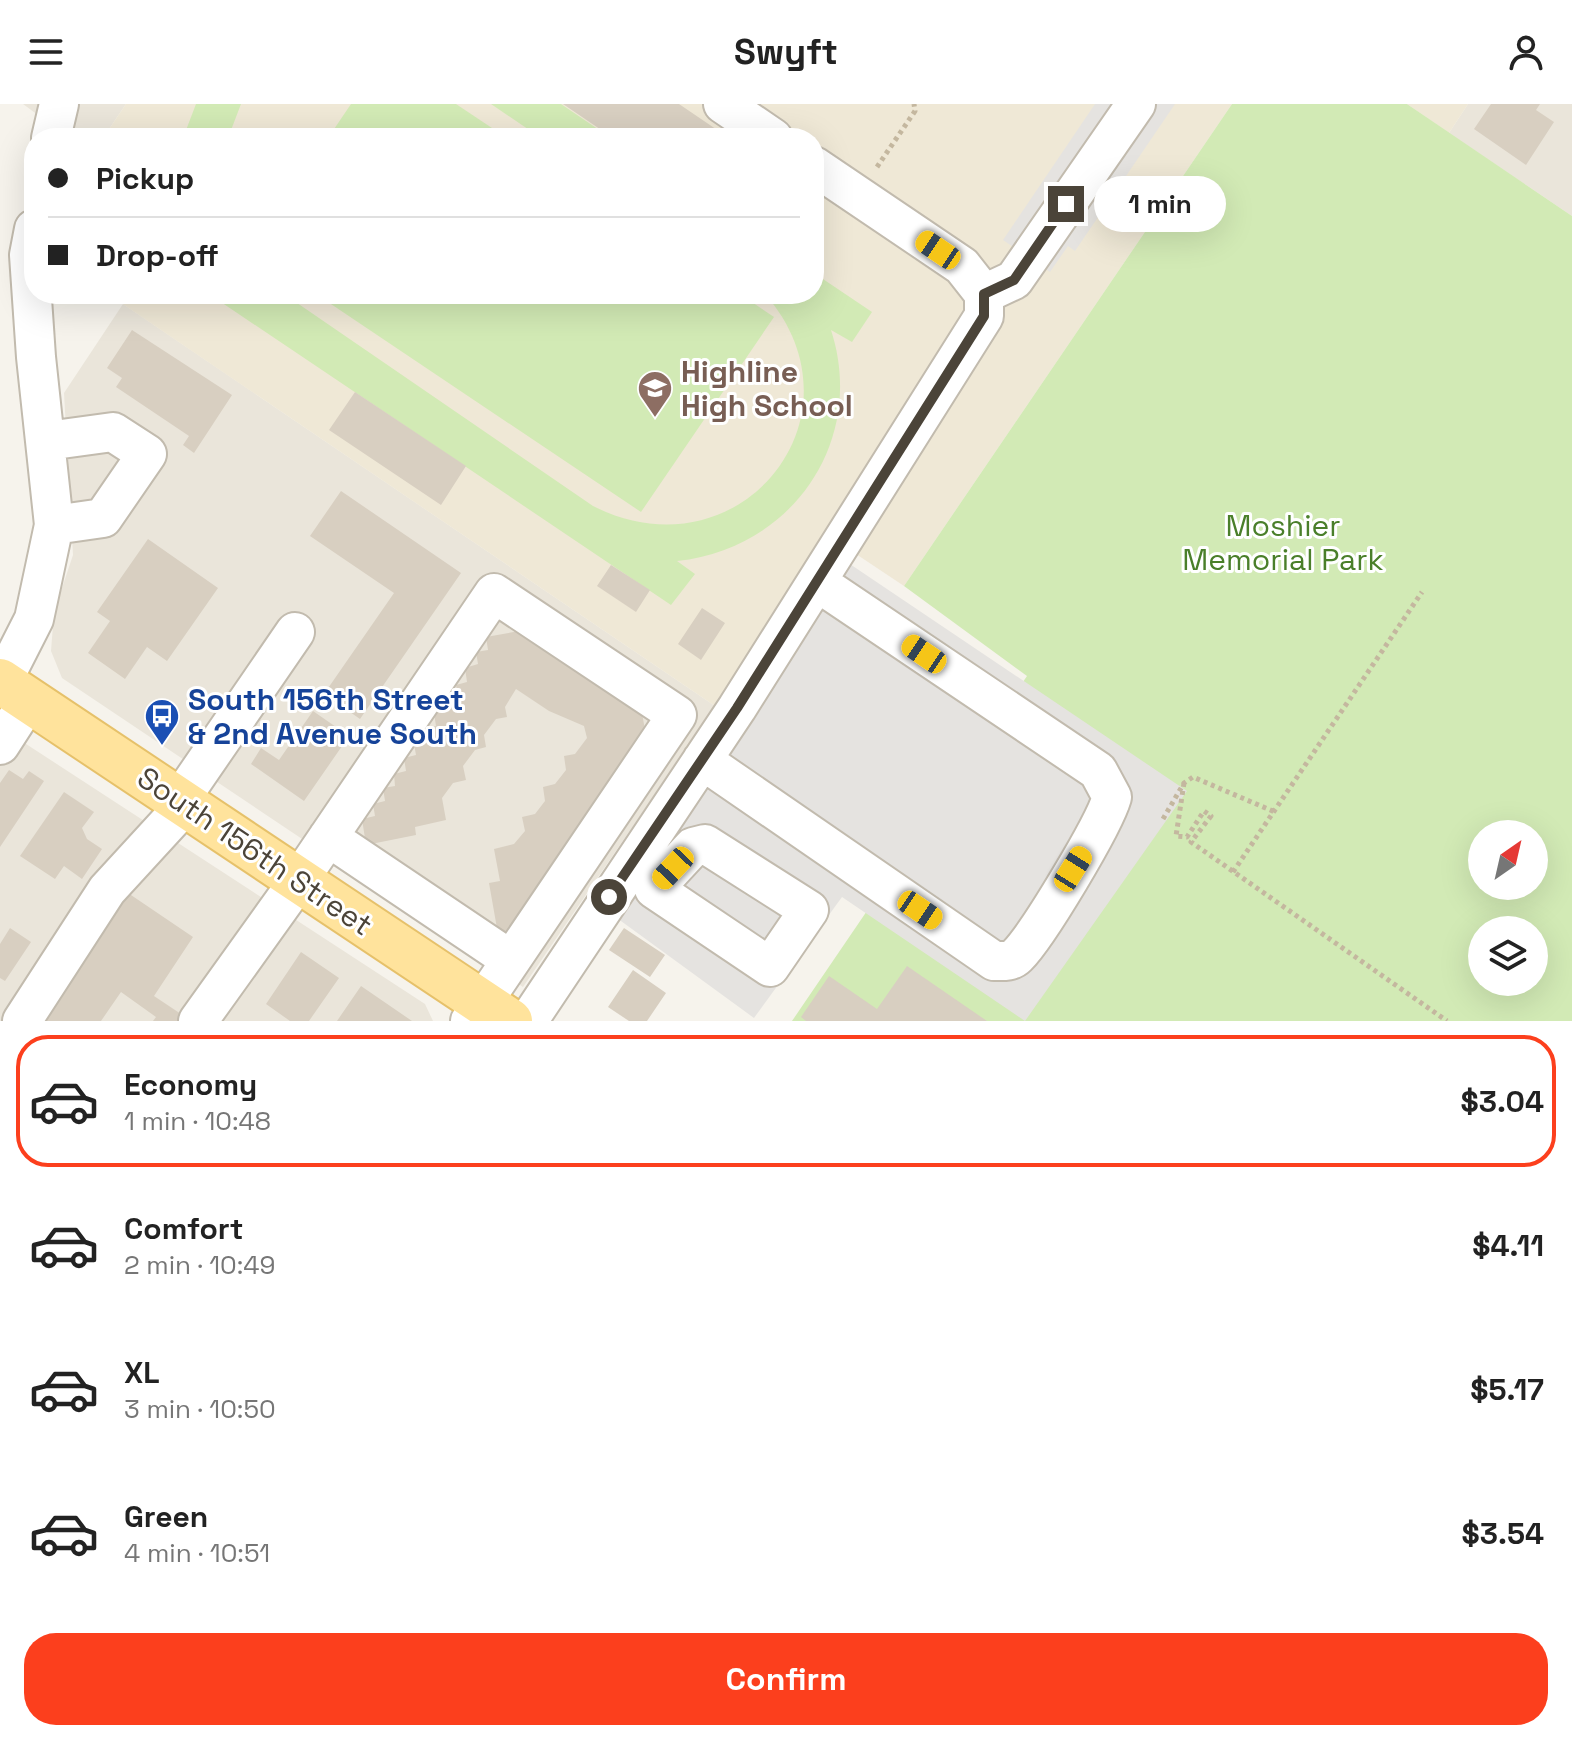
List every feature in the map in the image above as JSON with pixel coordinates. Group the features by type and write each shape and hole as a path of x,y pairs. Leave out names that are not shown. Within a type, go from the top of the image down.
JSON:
{"main road":[{"name":"South 156th Street","path":"10,688 299,880 487,1015"}],"street":[{"path":"53,128 59,104"},
{"path":"723,104 758,128"},
{"path":"984,294 1014,280 1136,104"},
{"path":"528,1021 702,760 984,316 984,294 962,266 824,173"},
{"path":"0,745 10,688 34,619 54,525 32,304"},
{"path":"47,441 113,432 147,454 103,518 54,525"},
{"path":"702,760 994,961 1010,961 1018,955 1107,817 1112,797 1098,771 817,582"},
{"path":"198,1021 299,880 494,593 677,715 511,960 487,1015"},
{"path":"22,1021 107,890 182,803 295,632"},
{"path":"328,837 511,960"},
{"path":"809,910 845,859"}],"path":[{"path":"877,167 915,111 914,104"},
{"path":"1233,872 1422,592"},
{"path":"1163,819 1184,783 1198,777 1275,812"},
{"path":"1184,783 1176,836 1187,837 1204,811 1211,816 1191,842 1447,1021"}],"shaded area":[{"path":"23,104 126,104 110,128 55,128"},
{"name":"Highline High School","path":"126,104 1232,104 904,586 826,534 715,706 123,304 824,304 824,128 110,128"},
{"path":"1095,104 1175,104 1075,251 1068,246 1050,272 1003,240"},
{"path":"1407,104 1468,104 1449,133"},
{"path":"1468,104 1572,104 1572,216 1449,133"},
{"path":"123,304 715,706 523,987 62,678 51,651 54,612 73,555 64,393"},
{"path":"835,554 1187,791 1025,1021 842,897 754,1018 610,913"},
{"path":"0,727 425,1004 433,1021 0,1021"}],"green space":[{"path":"196,104 241,104 232,128 187,128"},
{"path":"351,104 456,104 492,128 335,128"},
{"path":"491,104 561,104 596,128 526,128"},
{"name":"Moshier Memorial Park","path":"1232,104 1407,104 1572,216 1572,1021 792,1021 1027,676 904,586"},
{"path":"824,280 872,312 852,342 831,330 839,371 838,411 828,449 811,483 786,512 755,535 718,552 677,561 695,574 671,605 224,304 299,304 593,506 647,523 697,521 740,504 774,474 796,434 804,389 794,341 771,304 824,304"},
{"path":"331,304 755,304 774,317 641,512"}],"building":[{"path":"563,104 679,104 714,128 598,128"},
{"path":"1491,104 1540,104 1536,110 1554,122 1526,165 1474,129"},
{"path":"132,330 232,395 194,453 183,445 189,436 116,387 122,378 107,368"},
{"path":"355,392 466,466 441,505 329,430"},
{"path":"341,491 461,573 360,719 324,694 394,593 310,536"},
{"path":"148,539 218,588 167,661 147,647 125,679 88,653 110,621 97,612"},
{"path":"611,565 650,590 636,612 597,586"},
{"path":"702,608 725,623 701,660 678,644"},
{"path":"536,628 567,649 570,667 585,665 588,679 608,676 639,696 648,747 524,929 498,934 489,883 500,881 494,849 514,844 525,831 522,817 535,814 545,801 543,787 555,784 566,770 564,756 575,754 587,738 584,726 549,711 516,689 505,707 507,717 496,719 484,735 486,747 475,750 463,766 466,780 453,783 442,798 446,820 415,827 416,835 366,845 362,819 375,816 373,804 385,801 383,788 395,786 394,774 406,771 404,758 416,755 414,744 426,741 424,728 436,726 434,713 447,710 444,698 458,695 456,685 467,682 465,668 478,664 476,652 488,650 486,637"},
{"path":"313,711 349,736 304,801 251,764 261,748 279,760"},
{"path":"9,770 23,779 29,771 44,781 0,847 0,783"},
{"path":"64,792 94,812 82,828 87,839 102,849 82,879 64,866 55,879 20,856"},
{"path":"128,893 193,937 154,996 184,1016 180,1021 153,1021 156,1017 121,992 101,1021 41,1021"},
{"path":"10,928 31,942 5,981 0,978 0,944"},
{"path":"624,928 665,955 650,977 609,950"},
{"path":"301,952 339,978 309,1021 290,1021 266,1004"},
{"path":"907,966 987,1021 806,1021 801,1017 829,976 877,1009"},
{"path":"633,970 666,993 647,1021 629,1021 608,1007"},
{"path":"361,986 412,1021 337,1021"}],"place":[{"name":"Highline High School","path":"655,419"},
{"name":"South 156th Street & 2nd Avenue South","path":"162,747"}],"route":[{"path":"609,897 737,708 984,316 984,294 1014,280 1066,204"}]}
